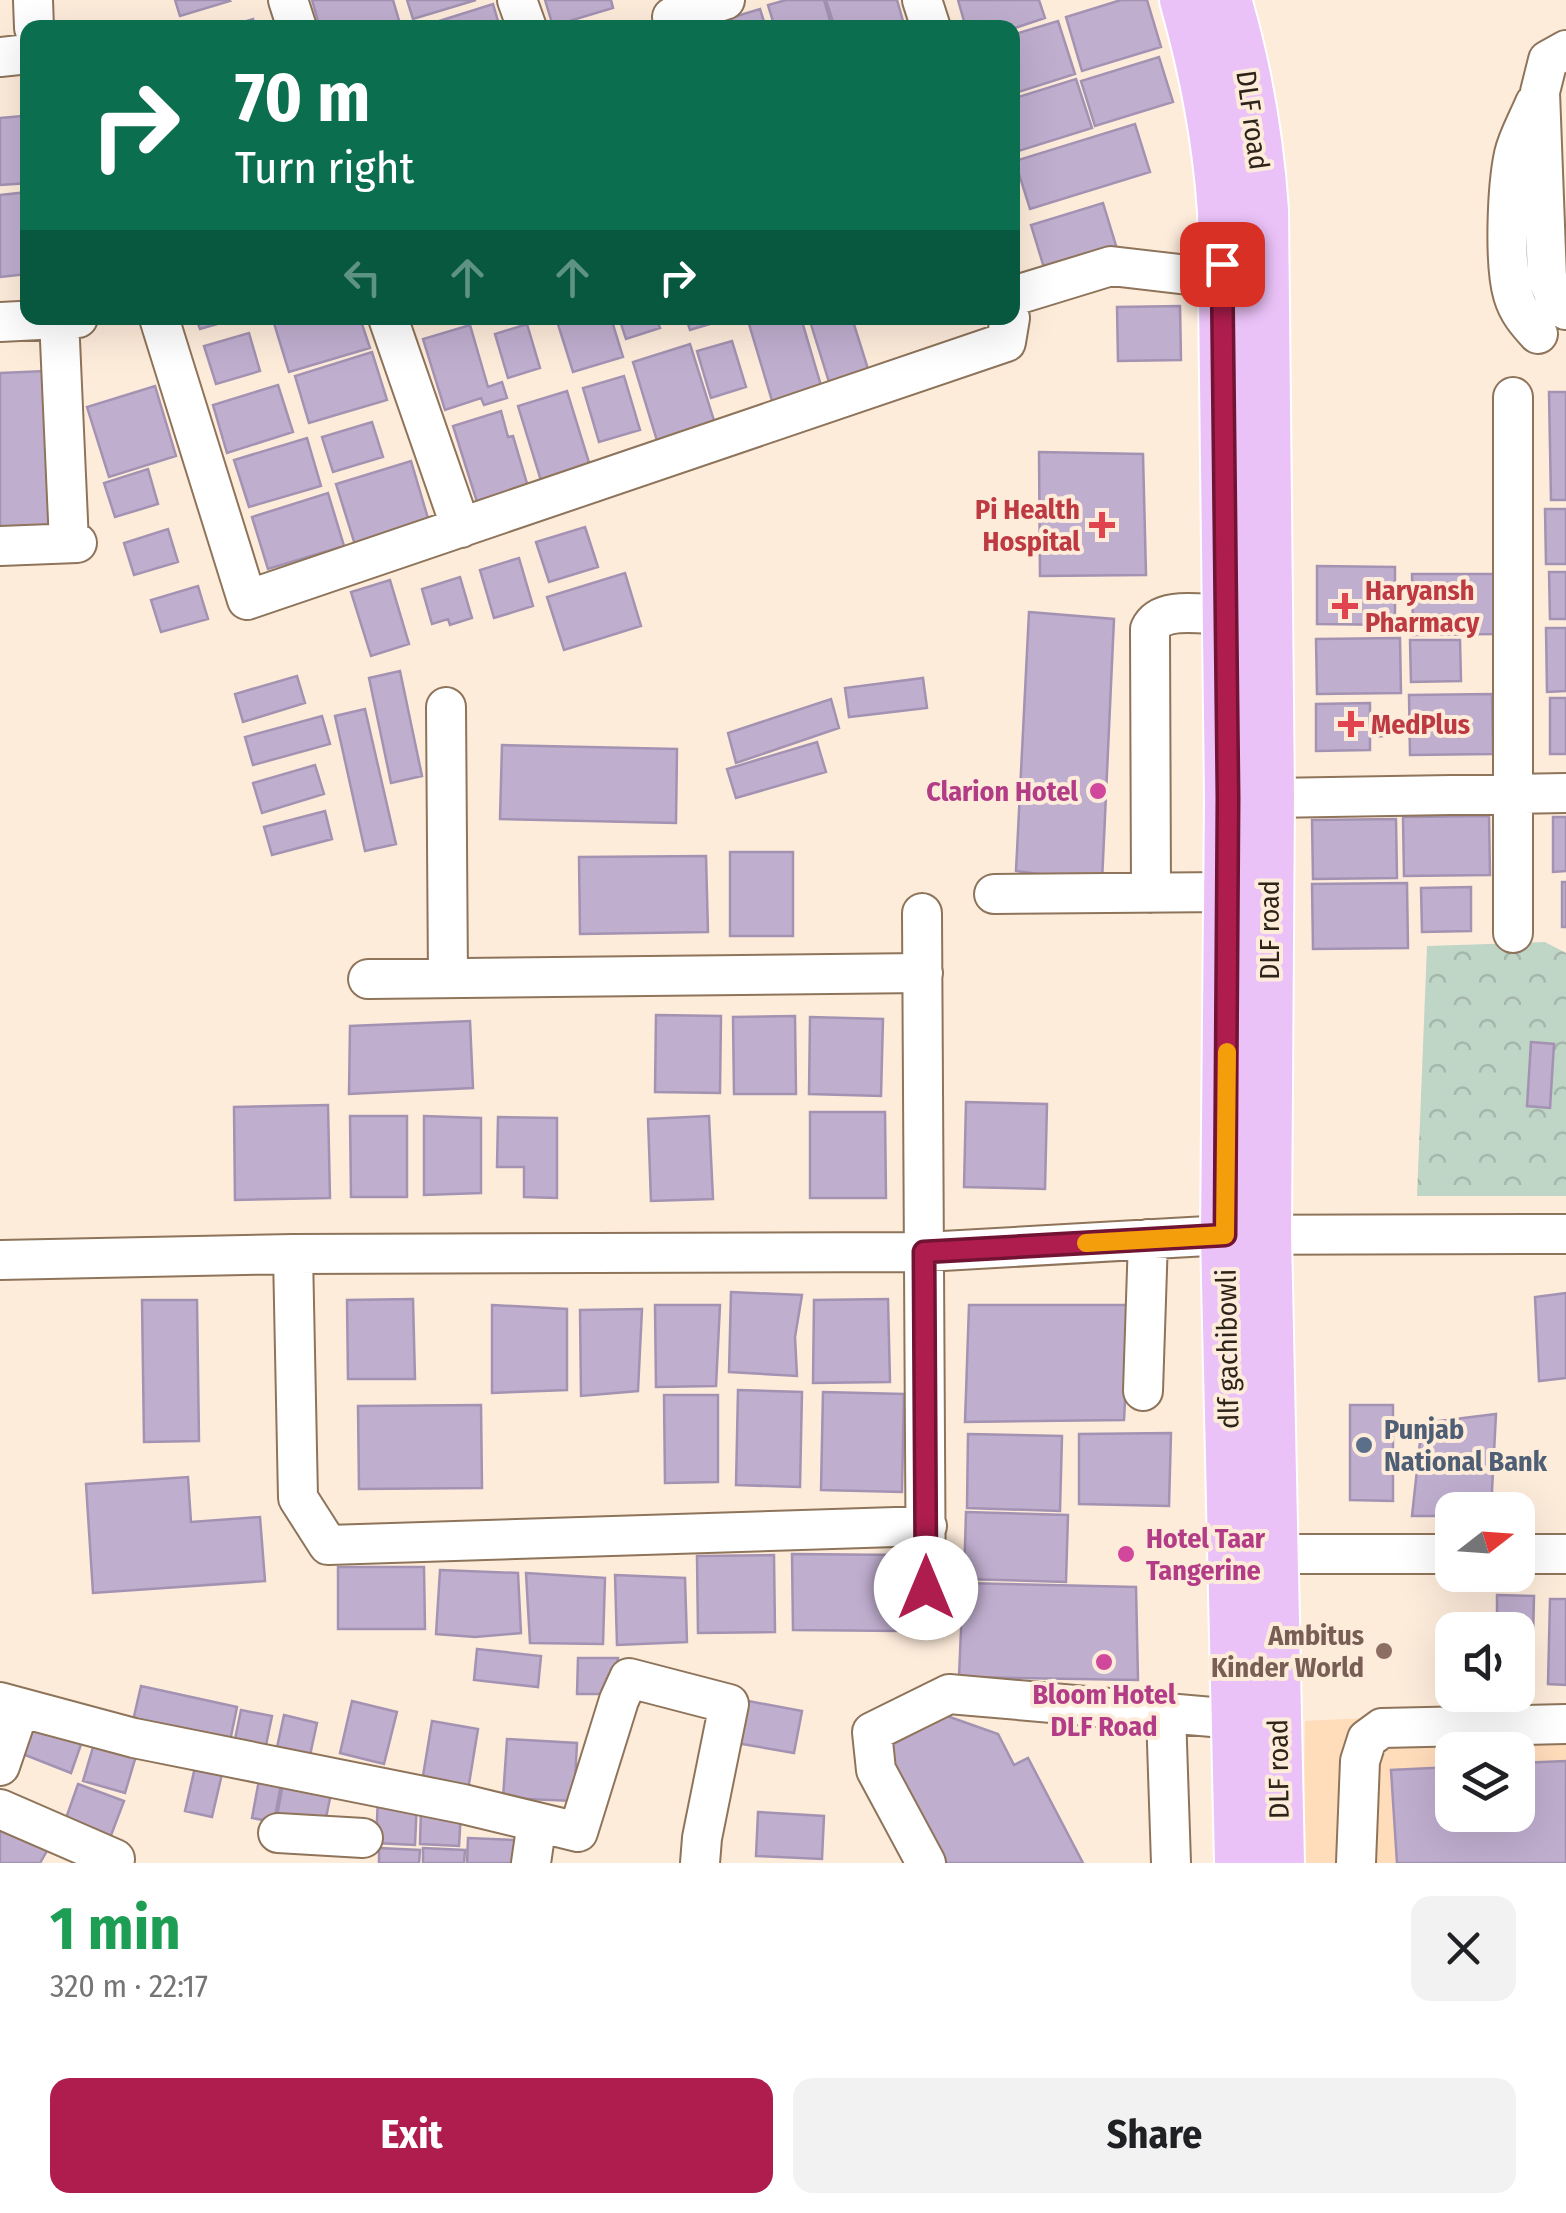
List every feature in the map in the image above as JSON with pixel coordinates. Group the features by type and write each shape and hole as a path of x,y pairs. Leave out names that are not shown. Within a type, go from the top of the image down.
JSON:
{"main road":[{"name":"dlf gachibowli","path":"1184,0 1202,62 1217,140 1222,212 1228,892 1246,1235 1235,1719 1239,1863"},
{"name":"DLF road","path":"1227,0 1259,135 1262,191 1270,798 1246,1235 1272,1554 1280,1863"}],"street":[{"path":"672,17 725,0"},
{"path":"1552,322 1540,92 1548,60 1566,50"},
{"path":"1020,295 1111,266 1222,278"},
{"path":"60,325 71,539"},
{"path":"161,325 247,600 1006,342 1009,325"},
{"path":"396,325 460,528"},
{"path":"1513,397 1513,933"},
{"path":"0,534 71,539"},
{"path":"0,546 71,539"},
{"path":"1150,893 1150,628 1164,614 1226,615"},
{"path":"446,707 448,978"},
{"path":"1270,798 1566,794"},
{"path":"994,894 1228,892"},
{"path":"922,913 926,1618"},
{"path":"368,979 922,973"},
{"path":"0,1260 293,1254 924,1252 1246,1235 1566,1234"},
{"path":"1142,1391 1148,1239"},
{"path":"293,1254 298,1498 328,1544 926,1526"},
{"path":"1272,1554 1435,1554"},
{"path":"1535,1554 1566,1554"},
{"path":"0,1766 10,1706 134,1738 578,1832 629,1678 729,1704 700,1863"},
{"path":"926,1863 876,1770 872,1732 949,1694 1235,1719"},
{"path":"1166,1713 1171,1863"},
{"path":"1356,1863 1360,1760 1368,1738 1382,1728 1566,1724"},
{"path":"278,1833 365,1850 378,1787"},
{"path":"0,1810 115,1859"},
{"path":"530,1863 537,1822"}],"shaded area":[{"path":"1566,1708 1566,1863 1303,1863 1305,1721"}],"green space":[{"path":"1545,942 1566,953 1566,1196 1417,1196 1427,946"}],"building":[{"path":"175,0 229,0 230,1 180,16"},
{"path":"312,0 393,0 399,20 318,20"},
{"path":"407,0 476,0 413,19"},
{"path":"545,0 611,0 613,8 573,20 551,20"},
{"path":"786,0 824,0 830,20 773,20 768,5"},
{"path":"826,0 897,0 903,20 832,20"},
{"path":"958,0 1039,0 1045,18 1020,26 1020,20 964,20"},
{"path":"1121,0 1147,0 1161,47 1082,71 1066,17"},
{"path":"493,4 498,20 442,20"},
{"path":"760,9 763,20 724,20"},
{"path":"1058,21 1075,74 1020,91 1020,33"},
{"path":"1159,57 1173,102 1095,126 1081,81"},
{"path":"1076,79 1092,128 1020,150 1020,96"},
{"path":"20,116 20,184 0,185 0,118"},
{"path":"1135,124 1150,172 1030,209 1020,177 1020,159"},
{"path":"20,193 20,275 0,277 0,195"},
{"path":"1103,203 1117,249 1045,271 1031,225"},
{"path":"1180,306 1181,360 1118,361 1117,307"},
{"path":"275,325 362,325 370,348 289,372"},
{"path":"470,325 488,387 502,382 507,398 484,405 481,398 445,410 423,339"},
{"path":"527,325 540,368 508,378 495,334"},
{"path":"558,325 613,325 623,357 573,372"},
{"path":"621,325 660,328 626,339"},
{"path":"749,325 803,325 822,389 773,404"},
{"path":"811,325 854,325 868,369 829,382"},
{"path":"249,333 260,371 216,384 204,346"},
{"path":"732,341 746,387 711,398 697,351"},
{"path":"690,344 716,427 658,444 633,362"},
{"path":"372,352 387,400 309,423 295,376"},
{"path":"45,371 53,525 0,527 0,373"},
{"path":"624,376 640,430 599,442 583,388"},
{"path":"278,385 293,432 227,453 213,405"},
{"path":"155,386 176,456 109,477 87,407"},
{"path":"567,391 591,469 542,484 518,406"},
{"path":"1549,392 1566,392 1566,500 1551,500"},
{"path":"501,411 528,487 477,502 453,426"},
{"path":"372,422 383,457 333,472 322,437"},
{"path":"307,438 321,486 249,507 234,460"},
{"path":"1039,452 1143,454 1146,575 1040,576"},
{"path":"411,461 430,525 356,548 336,484"},
{"path":"148,469 158,504 115,517 104,483"},
{"path":"328,493 344,546 268,569 252,517"},
{"path":"1545,509 1566,509 1566,564 1546,564"},
{"path":"585,527 598,567 549,582 536,542"},
{"path":"168,529 178,562 134,575 124,543"},
{"path":"519,558 533,606 494,618 480,570"},
{"path":"1317,566 1395,567 1395,625 1317,624"},
{"path":"1549,572 1566,572 1566,619 1550,619"},
{"path":"625,573 641,626 564,650 547,597"},
{"path":"1412,574 1494,574 1495,634 1413,635"},
{"path":"460,577 472,618 450,625 448,619 432,624 422,589"},
{"path":"390,580 409,644 371,656 351,592"},
{"path":"198,586 208,619 161,632 151,600"},
{"path":"1029,612 1114,619 1102,882 1016,871"},
{"path":"1546,628 1566,628 1566,691 1547,692"},
{"path":"1400,638 1401,693 1317,694 1316,639"},
{"path":"1410,640 1460,640 1461,681 1411,682"},
{"path":"400,671 422,776 391,783 369,678"},
{"path":"297,676 305,703 243,722 235,694"},
{"path":"923,678 927,708 849,717 845,688"},
{"path":"1492,694 1493,754 1410,755 1409,695"},
{"path":"1550,698 1566,698 1566,754 1550,754"},
{"path":"831,699 839,728 736,763 728,733"},
{"path":"1370,703 1370,714 1384,714 1384,736 1370,737 1370,750 1316,751 1316,704"},
{"path":"365,709 396,844 365,851 335,716"},
{"path":"322,716 330,744 253,765 245,737"},
{"path":"817,742 826,772 736,798 727,769"},
{"path":"502,745 677,749 676,823 500,819"},
{"path":"315,765 324,794 262,813 253,783"},
{"path":"325,811 332,839 272,855 264,827"},
{"path":"1489,816 1490,875 1404,876 1403,817"},
{"path":"1553,817 1566,817 1566,871 1553,872"},
{"path":"1396,819 1397,878 1313,879 1312,820"},
{"path":"730,852 793,852 793,936 730,936"},
{"path":"706,856 708,932 580,934 579,857"},
{"path":"1562,882 1566,882 1566,927 1562,927"},
{"path":"1407,883 1408,948 1313,949 1312,884"},
{"path":"1471,887 1471,931 1422,932 1421,888"},
{"path":"656,1015 721,1016 720,1093 655,1092"},
{"path":"795,1016 796,1094 734,1094 733,1017"},
{"path":"810,1017 883,1019 881,1096 809,1094"},
{"path":"470,1021 473,1088 349,1094 350,1026"},
{"path":"1531,1042 1554,1044 1550,1108 1527,1106"},
{"path":"966,1102 1047,1104 1045,1189 964,1187"},
{"path":"328,1105 330,1198 235,1200 234,1107"},
{"path":"810,1112 885,1112 886,1198 810,1198"},
{"path":"350,1116 407,1116 407,1197 351,1197"},
{"path":"424,1116 481,1118 481,1193 424,1195"},
{"path":"709,1116 713,1199 651,1201 648,1119"},
{"path":"498,1117 557,1118 557,1198 524,1197 524,1167 497,1167"},
{"path":"731,1292 802,1295 795,1337 797,1376 729,1372"},
{"path":"1566,1293 1566,1378 1539,1381 1535,1297"},
{"path":"413,1299 415,1379 348,1379 347,1300"},
{"path":"888,1299 890,1382 813,1383 814,1300"},
{"path":"142,1300 197,1300 199,1441 144,1442"},
{"path":"492,1305 567,1309 567,1390 492,1393"},
{"path":"655,1305 720,1305 716,1386 656,1387"},
{"path":"969,1305 1130,1305 1124,1420 965,1422"},
{"path":"642,1309 638,1391 581,1396 580,1310"},
{"path":"738,1390 802,1392 800,1487 736,1485"},
{"path":"823,1392 904,1394 902,1492 821,1490"},
{"path":"664,1395 718,1395 718,1482 665,1483"},
{"path":"481,1405 482,1488 359,1489 358,1406"},
{"path":"1350,1405 1393,1405 1393,1501 1350,1500"},
{"path":"1496,1414 1492,1492 1435,1492 1435,1516 1412,1516 1422,1423"},
{"path":"1171,1433 1169,1506 1079,1504 1079,1434"},
{"path":"968,1434 1062,1436 1060,1511 967,1508"},
{"path":"188,1477 191,1522 260,1517 265,1581 93,1593 86,1484"},
{"path":"966,1512 1068,1515 1066,1582 964,1579"},
{"path":"792,1554 900,1555 900,1631 793,1630"},
{"path":"774,1555 775,1632 698,1633 697,1556"},
{"path":"338,1567 424,1567 425,1629 338,1629"},
{"path":"440,1570 518,1573 521,1633 475,1637 436,1634"},
{"path":"526,1573 605,1578 603,1644 530,1643"},
{"path":"615,1575 685,1578 687,1642 617,1645"},
{"path":"963,1583 1136,1587 1138,1680 959,1677"},
{"path":"1497,1595 1534,1596 1534,1612 1497,1612"},
{"path":"1550,1599 1566,1599 1566,1685 1548,1684"},
{"path":"477,1649 541,1656 538,1687 474,1680"},
{"path":"578,1658 618,1658 612,1694 577,1694"},
{"path":"141,1686 237,1707 229,1746 132,1725"},
{"path":"743,1700 802,1711 794,1753 736,1743"},
{"path":"352,1701 397,1712 384,1764 340,1753"},
{"path":"241,1710 272,1716 264,1755 233,1749"},
{"path":"25,1714 85,1733 71,1773 15,1751"},
{"path":"284,1715 317,1723 309,1760 276,1752"},
{"path":"947,1716 998,1734 1014,1765 1028,1758 1083,1863 947,1863 886,1748"},
{"path":"432,1721 478,1729 468,1790 422,1782"},
{"path":"96,1737 138,1749 125,1793 83,1781"},
{"path":"507,1739 577,1743 574,1801 503,1798"},
{"path":"198,1754 225,1761 212,1817 185,1811"},
{"path":"1566,1761 1566,1863 1397,1863 1391,1770 1435,1768 1435,1832 1535,1832 1535,1762"},
{"path":"261,1769 283,1773 274,1822 252,1818"},
{"path":"285,1773 333,1784 323,1832 276,1821"},
{"path":"78,1784 124,1801 110,1838 65,1821"},
{"path":"378,1797 417,1800 415,1845 376,1843"},
{"path":"421,1810 461,1812 459,1846 420,1844"},
{"path":"758,1812 824,1816 822,1859 756,1856"},
{"path":"0,1819 52,1842 40,1863 0,1863"},
{"path":"468,1838 515,1840 514,1863 467,1863"},
{"path":"379,1848 420,1850 419,1863 379,1863"},
{"path":"423,1848 465,1850 464,1863 423,1863"}],"slow traffic":[{"path":"1086,1243 1225,1235 1227,1052"}],"place":[{"name":"Pi Health Hospital","path":"1102,525"},
{"name":"Haryansh Pharmacy","path":"1345,606"},
{"name":"MedPlus","path":"1351,724"},
{"name":"Clarion Hotel","path":"1098,791"},
{"name":"Punjab National Bank","path":"1364,1445"},
{"name":"Hotel Taar Tangerine","path":"1126,1554"},
{"name":"Ambitus Kinder World","path":"1384,1651"},
{"name":"Bloom Hotel DLF Road","path":"1104,1662"}],"route":[{"path":"926,1588 924,1252 1225,1235 1228,798 1222,264"}]}
